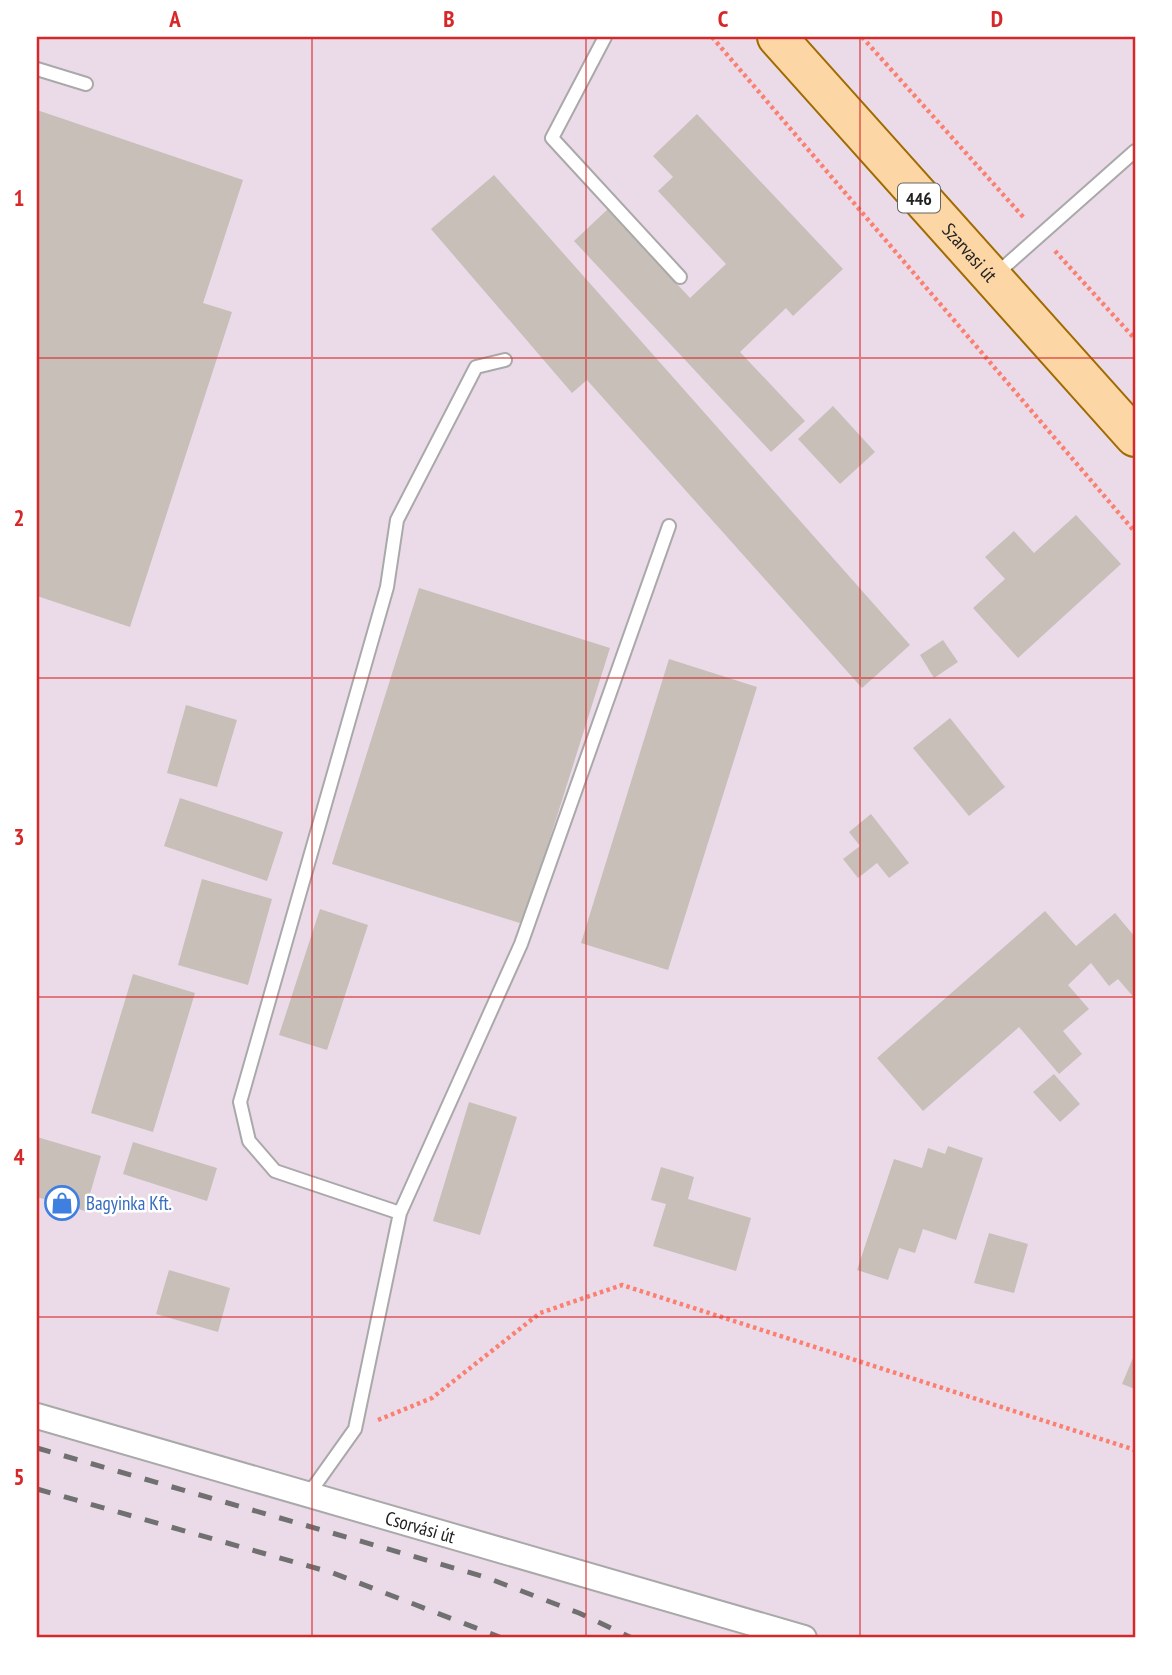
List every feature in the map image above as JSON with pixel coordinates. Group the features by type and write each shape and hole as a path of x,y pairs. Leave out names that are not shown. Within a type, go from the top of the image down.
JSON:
{"main road":[{"name":"Szarvasi út","path":"777,37 1135,438"}],"street":[{"name":"Csorvási út","path":"37,1416 804,1638"}],"lane":[{"path":"605,37 552,138 680,277"},
{"path":"37,69 86,84"},
{"path":"991,279 1135,151"},
{"path":"400,1213 275,1171 248,1141 240,1102 387,587 397,520 476,367 505,360"},
{"path":"308,1495 355,1429 400,1213 521,944 669,526"}],"path":[{"path":"712,37 1135,532"},
{"path":"863,37 1135,339"},
{"path":"355,1429 432,1398 540,1313 622,1285 1135,1450"}],"shaded area":[{"path":"37,37 1135,37 1135,1638 37,1638"}],"building":[{"path":"37,110 243,180 203,303 232,312 130,627 37,596"},
{"path":"697,114 843,269 793,316 786,308 740,352 805,421 771,452 574,241 608,209 690,298 726,264 658,191 673,177 653,156"},
{"path":"494,175 910,645 862,688 587,380 572,393 431,229"},
{"path":"833,406 875,452 840,484 798,439"},
{"path":"1076,515 1121,564 1018,658 973,608 1005,579 985,557 1014,531 1034,553"},
{"path":"419,588 610,648 523,924 332,864"},
{"path":"943,640 958,662 934,678 920,655"},
{"path":"669,659 757,687 668,970 581,943"},
{"path":"186,705 237,720 217,787 167,773"},
{"path":"950,718 1005,787 969,816 913,748"},
{"path":"180,798 283,832 267,881 164,846"},
{"path":"871,814 909,863 889,878 877,863 858,878 843,859 860,846 849,832"},
{"path":"202,879 272,899 248,985 178,965"},
{"path":"320,909 368,925 327,1050 279,1035"},
{"path":"1045,911 1076,946 1115,913 1135,937 1135,999 1118,979 1109,986 1091,963 1068,985 1089,1009 1063,1031 1082,1054 1059,1074 1019,1027 923,1111 877,1058"},
{"path":"133,974 195,993 153,1132 91,1113"},
{"path":"1054,1074 1080,1104 1060,1122 1033,1092"},
{"path":"469,1102 517,1117 480,1235 433,1221"},
{"path":"37,1137 101,1156 85,1211 37,1197"},
{"path":"133,1142 217,1168 207,1201 123,1174"},
{"path":"948,1146 983,1158 956,1240 923,1229 915,1253 899,1248 888,1280 857,1270 894,1159 922,1168 928,1148 945,1154"},
{"path":"661,1167 694,1177 688,1199 751,1218 736,1271 653,1246 666,1204 651,1200"},
{"path":"989,1233 1028,1244 1014,1293 974,1283"},
{"path":"169,1270 230,1288 218,1332 156,1314"},
{"path":"1135,1353 1135,1389 1122,1384"}],"railway":[{"path":"37,1448 485,1577 579,1613 632,1638"},
{"path":"37,1489 333,1573 502,1638"}],"place":[{"name":"Bagyinka Kft.","path":"62,1203"}]}
